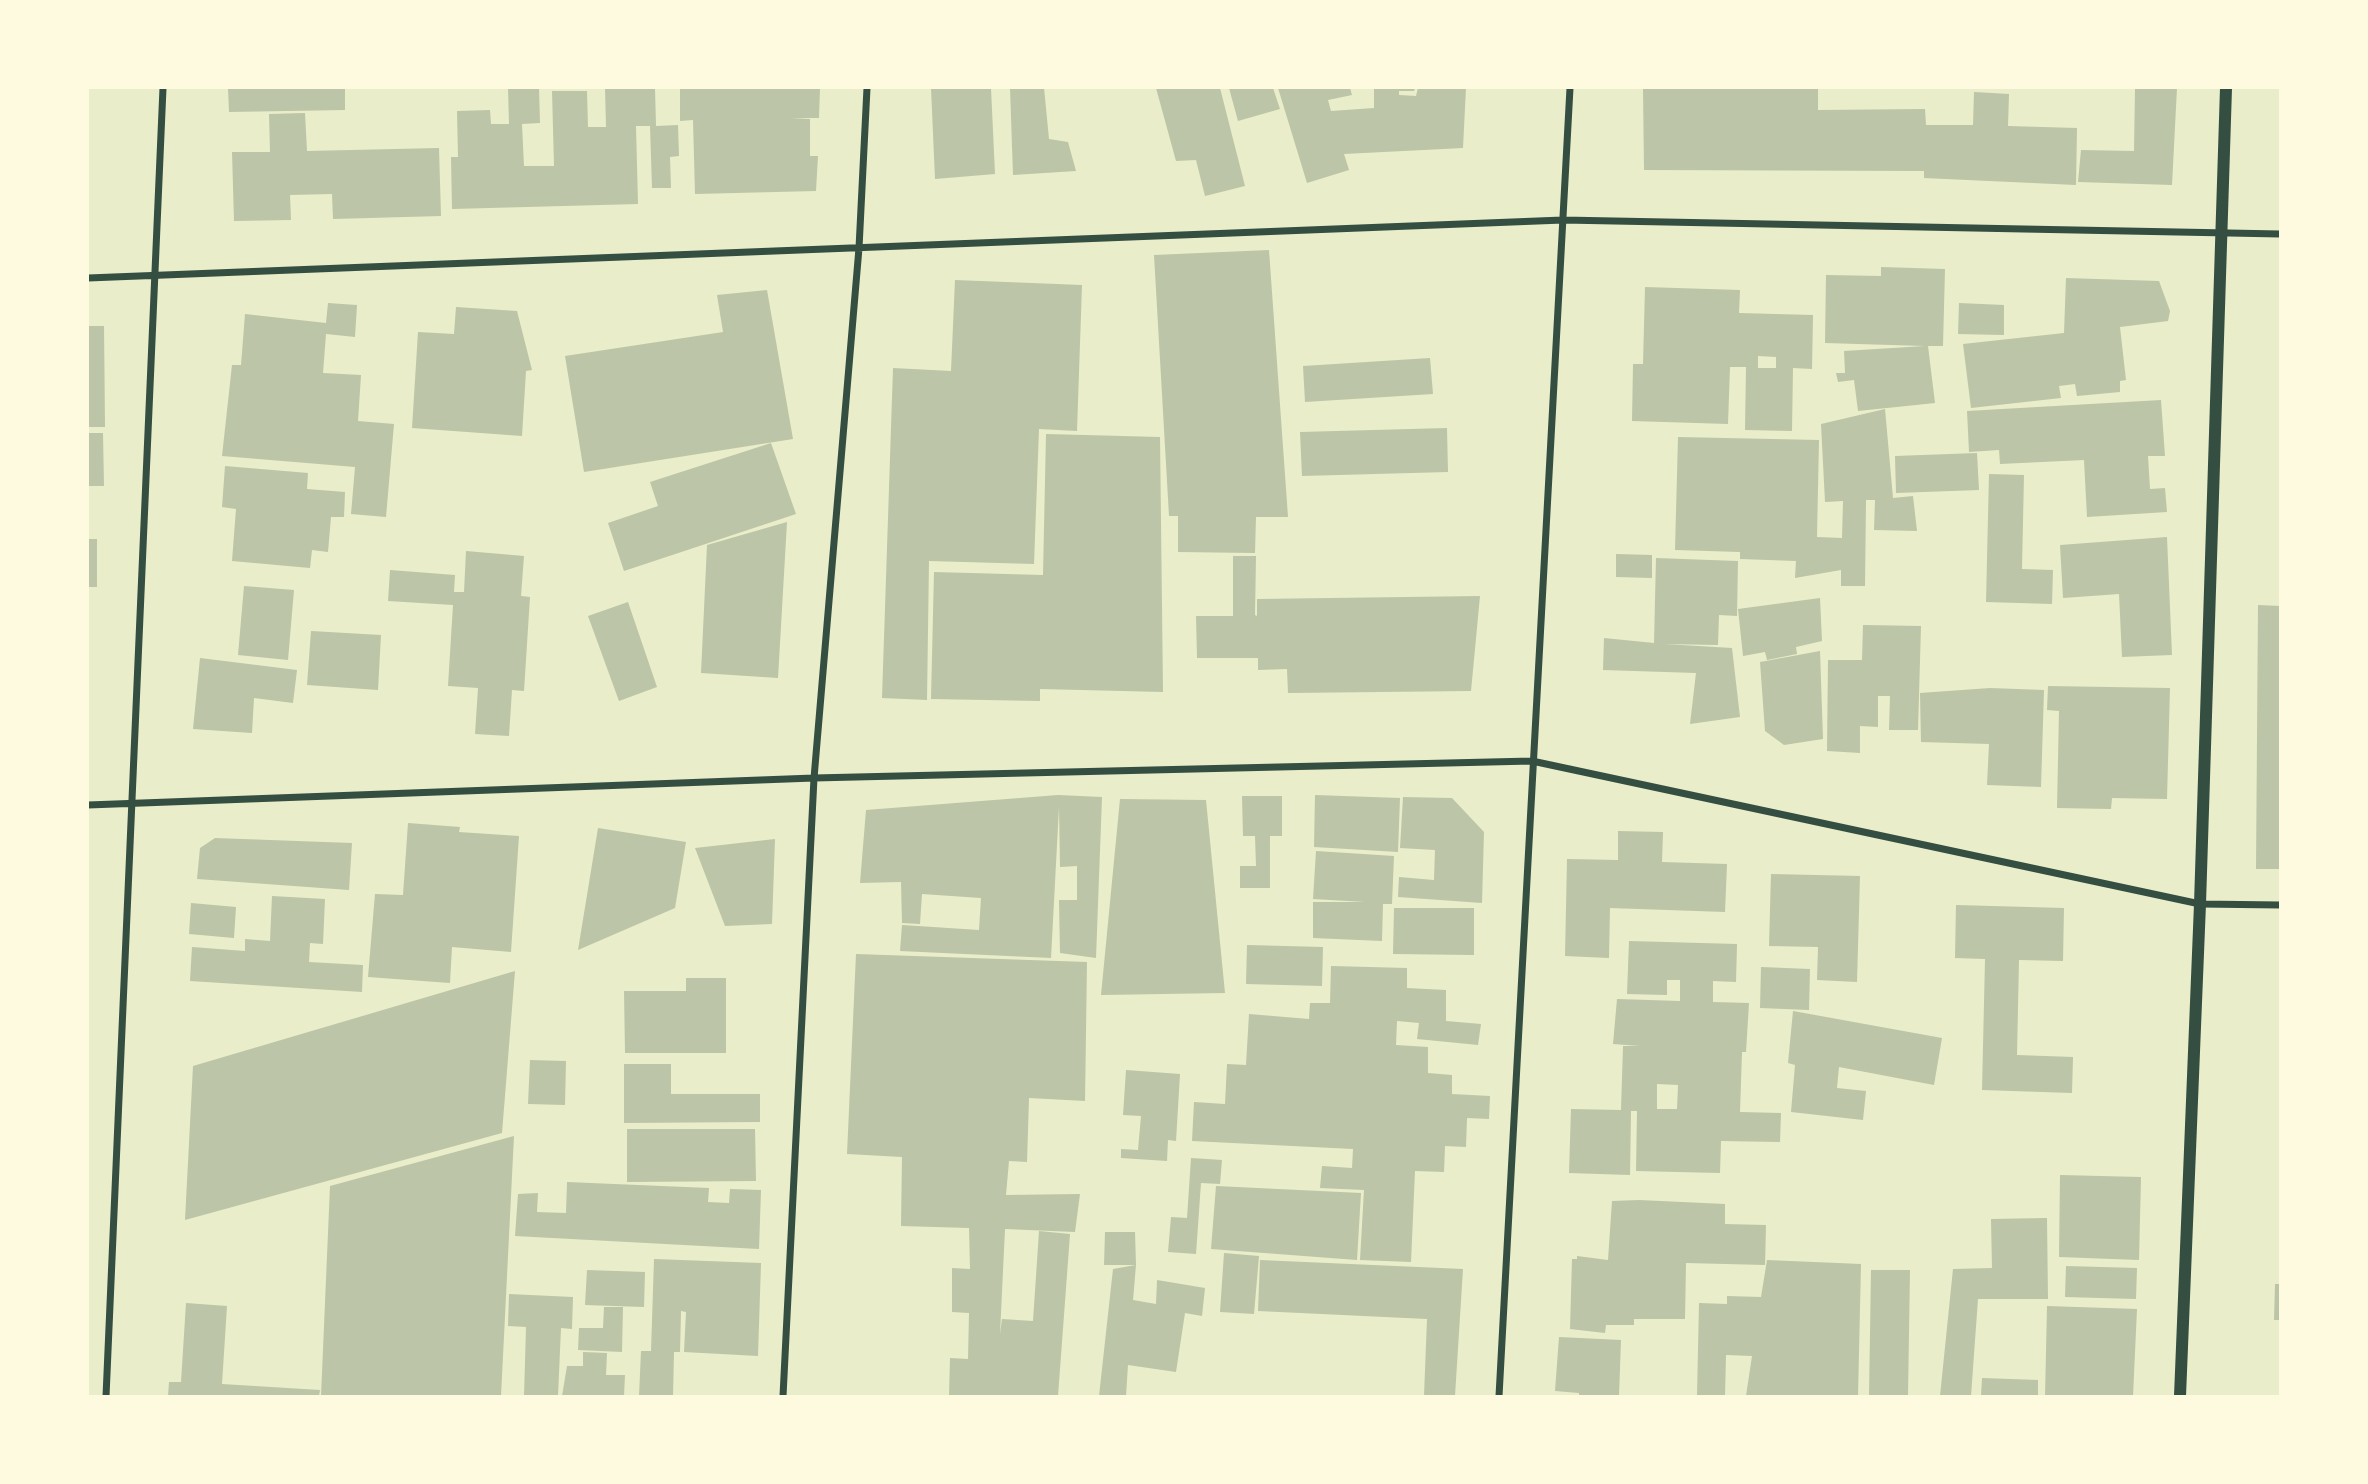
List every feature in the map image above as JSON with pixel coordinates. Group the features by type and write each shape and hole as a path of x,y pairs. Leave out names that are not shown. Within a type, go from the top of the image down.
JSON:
{"street":[{"path":"106,1396 163,88"},
{"path":"783,1396 814,778 859,248 867,88"},
{"path":"1500,1396 1570,88"},
{"path":"2180,1396 2200,904 2227,88"},
{"path":"88,278 1563,220 2280,234"},
{"path":"88,805 814,778 1532,761 2200,904 2280,905"}],"building":[{"path":"228,88 345,88 345,110 229,112"},
{"path":"508,88 539,88 540,123 522,124 524,166 554,166 552,91 587,91 588,127 606,127 605,88 655,88 656,126 678,125 679,156 670,157 671,188 652,188 650,126 636,126 638,204 452,209 451,157 458,157 457,111 490,110 491,124 509,124"},
{"path":"680,88 820,88 819,118 791,118 810,119 810,156 818,156 816,191 695,194 693,120 680,121"},
{"path":"931,88 991,88 995,174 935,179"},
{"path":"1010,88 1044,88 1049,139 1068,142 1076,171 1013,175"},
{"path":"1156,88 1220,88 1245,186 1205,196 1196,160 1176,161"},
{"path":"1229,88 1273,88 1280,109 1238,121"},
{"path":"1278,88 1350,88 1352,95 1328,100 1331,111 1374,108 1374,88 1415,88 1414,91 1399,91 1399,95 1416,96 1418,88 1466,88 1463,148 1344,154 1349,170 1307,183"},
{"path":"1643,88 1818,88 1818,110 1925,109 1926,125 1973,125 1974,92 2009,94 2008,126 2077,128 2076,185 1924,178 1924,171 1644,170"},
{"path":"2135,88 2177,88 2172,185 2078,182 2081,150 2134,151"},
{"path":"305,113 307,151 439,148 441,216 333,219 332,194 290,195 291,220 234,221 232,152 270,152 269,114"},
{"path":"1269,250 1288,517 1256,517 1255,553 1178,552 1178,516 1169,516 1154,255"},
{"path":"1881,267 1945,269 1943,346 1928,346 1935,403 1858,411 1854,380 1838,382 1836,373 1845,373 1844,351 1925,346 1825,343 1826,275 1881,276"},
{"path":"2066,278 2159,281 2170,311 2168,321 2120,327 2126,380 2120,381 2120,392 2077,396 2075,384 2059,386 2061,398 1971,408 1963,344 2064,333"},
{"path":"955,280 1082,285 1077,431 1039,429 1034,564 929,561 927,700 882,698 893,368 951,371"},
{"path":"1645,287 1740,290 1739,313 1813,315 1812,369 1793,368 1792,431 1745,430 1746,367 1730,367 1728,424 1632,421 1633,364 1643,364","holes":["1758,356 1776,357 1776,368 1758,368"]},
{"path":"767,290 793,439 584,472 565,356 723,332 717,295"},
{"path":"328,303 357,305 355,337 326,334 323,373 361,375 358,421 394,424 386,517 351,514 355,467 222,456 232,365 241,365 245,314 326,323"},
{"path":"1959,303 2004,305 2004,335 1958,334"},
{"path":"456,307 517,311 532,370 526,371 522,436 412,428 418,332 454,334"},
{"path":"88,326 104,326 105,427 88,427"},
{"path":"1430,358 1433,394 1305,402 1303,366"},
{"path":"2161,400 2165,456 2148,456 2150,489 2165,488 2167,512 2087,517 2084,460 2000,464 1999,450 1969,452 1967,411"},
{"path":"1885,409 1893,498 1913,496 1917,531 1874,530 1875,500 1866,500 1865,586 1841,586 1841,570 1795,578 1796,561 1740,559 1740,552 1675,550 1678,437 1819,440 1817,537 1842,538 1843,501 1825,502 1821,424"},
{"path":"1447,428 1448,472 1302,476 1300,432"},
{"path":"88,433 103,433 104,486 88,486"},
{"path":"1046,434 1160,437 1163,692 1040,689 1040,701 931,699 934,572 1043,575"},
{"path":"771,443 796,514 624,571 608,523 658,506 650,482"},
{"path":"1977,453 1979,490 1896,493 1895,456"},
{"path":"225,466 308,473 307,489 345,492 344,517 331,517 328,552 312,550 310,568 232,561 236,509 222,507"},
{"path":"1989,474 2024,475 2022,569 2053,570 2052,604 1986,602"},
{"path":"787,522 778,678 701,673 707,545"},
{"path":"2167,537 2172,655 2122,657 2119,594 2063,598 2060,545"},
{"path":"88,539 97,539 97,587 88,587"},
{"path":"466,551 524,556 521,596 530,597 524,691 512,690 509,736 475,734 478,688 448,686 453,605 388,601 390,570 455,575 454,592 464,592"},
{"path":"1616,554 1652,555 1652,578 1616,577"},
{"path":"1233,556 1256,556 1257,616 1257,599 1480,596 1471,691 1288,693 1287,669 1258,670 1258,658 1197,658 1196,616 1233,616"},
{"path":"1656,558 1738,561 1737,616 1719,615 1718,645 1664,644 1732,648 1740,717 1690,724 1696,673 1603,670 1604,638 1654,643"},
{"path":"244,586 294,590 288,660 238,655"},
{"path":"1820,598 1822,641 1796,647 1797,654 1767,660 1765,652 1743,656 1738,609"},
{"path":"628,602 657,687 619,701 588,616"},
{"path":"2258,605 2280,606 2280,869 2256,869"},
{"path":"1863,625 1921,626 1918,730 1889,730 1890,696 1878,696 1878,727 1860,726 1860,753 1827,751 1828,660 1862,660"},
{"path":"311,631 381,635 378,690 307,685"},
{"path":"1820,651 1823,739 1784,745 1765,731 1760,662"},
{"path":"200,658 297,670 293,703 254,698 252,733 193,729"},
{"path":"2048,686 2170,688 2167,799 2112,798 2111,809 2057,808 2059,711 2047,710"},
{"path":"1990,688 2044,690 2041,787 1987,785 1989,744 1921,742 1920,693"},
{"path":"1058,795 1102,797 1096,958 1060,953 1059,900 1077,900 1077,866 1060,867 1059,807 1051,958 900,951 902,925 979,930 981,898 922,894 920,924 902,923 901,882 860,883 866,810"},
{"path":"1315,795 1400,798 1398,852 1314,847"},
{"path":"1242,796 1282,796 1282,836 1270,836 1270,888 1240,888 1240,866 1256,866 1255,836 1243,836"},
{"path":"1403,797 1452,798 1484,832 1482,903 1398,897 1399,877 1434,880 1435,850 1400,848"},
{"path":"1120,799 1206,800 1225,993 1101,995"},
{"path":"408,823 460,827 459,832 519,836 511,952 452,947 450,983 368,977 375,894 403,895"},
{"path":"598,828 686,842 675,908 578,950"},
{"path":"1618,831 1663,832 1662,862 1727,864 1725,912 1610,908 1609,958 1565,956 1567,859 1618,860"},
{"path":"215,838 352,843 349,890 197,879 200,848"},
{"path":"775,839 772,924 725,926 695,848"},
{"path":"1316,851 1394,856 1392,904 1383,904 1382,941 1313,938 1313,902 1365,902 1313,899"},
{"path":"1771,874 1860,876 1857,982 1817,980 1818,947 1769,946"},
{"path":"272,896 325,899 323,944 310,943 309,962 363,965 362,992 190,981 192,947 245,951 245,939 270,941"},
{"path":"191,903 236,907 234,938 189,934"},
{"path":"1956,905 2064,908 2063,961 2019,960 2017,1055 2073,1057 2072,1093 1982,1090 1985,959 1955,958"},
{"path":"1394,908 1474,908 1474,955 1393,954"},
{"path":"1629,941 1737,944 1736,982 1713,981 1713,1002 1749,1003 1746,1052 1742,1052 1740,1112 1781,1113 1780,1142 1721,1141 1720,1173 1636,1171 1637,1111 1631,1111 1630,1175 1569,1173 1571,1109 1621,1110 1623,1046 1640,1046 1613,1044 1617,999 1680,1001 1680,980 1667,980 1667,995 1627,994","holes":["1657,1084 1678,1085 1677,1109 1657,1109"]},
{"path":"1247,945 1323,947 1322,986 1246,984"},
{"path":"856,954 1087,962 1085,1101 1029,1098 1027,1162 1009,1161 1006,1195 1080,1194 1075,1232 1005,1229 1000,1334 1002,1319 1033,1321 1039,1231 1070,1234 1058,1396 949,1396 950,1358 968,1359 969,1313 952,1312 952,1268 970,1269 969,1228 901,1226 902,1157 847,1154"},
{"path":"1331,966 1407,968 1407,988 1446,990 1446,1021 1481,1024 1478,1045 1417,1039 1419,1023 1397,1021 1396,1045 1428,1047 1428,1073 1452,1075 1452,1094 1490,1096 1489,1119 1467,1118 1466,1147 1445,1146 1444,1172 1415,1171 1411,1262 1360,1260 1364,1190 1320,1188 1322,1166 1352,1168 1353,1149 1192,1141 1194,1102 1225,1104 1227,1064 1246,1065 1249,1014 1309,1019 1310,1003 1330,1003"},
{"path":"1761,967 1810,969 1809,1010 1760,1008"},
{"path":"515,971 502,1133 185,1220 193,1066"},
{"path":"686,978 726,978 726,1053 625,1053 624,991 686,991"},
{"path":"1793,1011 1942,1038 1934,1085 1839,1067 1837,1088 1866,1091 1863,1120 1791,1112 1795,1065 1788,1063"},
{"path":"530,1060 566,1061 565,1105 528,1104"},
{"path":"624,1064 671,1064 671,1094 760,1094 760,1122 624,1123"},
{"path":"1126,1070 1180,1074 1176,1141 1168,1140 1167,1161 1121,1158 1121,1149 1138,1150 1141,1116 1123,1115"},
{"path":"627,1129 755,1129 756,1181 627,1182"},
{"path":"514,1136 501,1396 321,1396 330,1186"},
{"path":"1191,1158 1222,1160 1220,1184 1201,1183 1196,1254 1168,1252 1171,1217 1187,1218"},
{"path":"2060,1175 2141,1177 2139,1260 2059,1257"},
{"path":"567,1182 709,1188 708,1202 729,1203 730,1189 761,1190 759,1249 515,1236 518,1194 538,1193 537,1212 566,1213"},
{"path":"1216,1186 1361,1193 1357,1260 1211,1249"},
{"path":"1612,1201 1725,1204 1725,1224 1766,1225 1765,1265 1686,1263 1685,1319 1634,1319 1634,1325 1606,1325 1605,1333 1570,1329 1572,1259 1577,1259 1577,1256 1608,1260"},
{"path":"2047,1218 2048,1299 1978,1299 1971,1396 1940,1396 1953,1269 1992,1268 1991,1219"},
{"path":"1105,1232 1135,1232 1136,1265 1104,1265"},
{"path":"1224,1253 1259,1256 1254,1314 1220,1312"},
{"path":"654,1259 761,1263 758,1356 684,1352 686,1312 681,1311 680,1352 674,1352 673,1396 639,1396 641,1351 651,1351"},
{"path":"1260,1260 1463,1269 1455,1396 1424,1396 1427,1319 1258,1311"},
{"path":"1767,1260 1861,1264 1858,1396 1746,1396 1752,1356 1726,1355 1725,1396 1697,1396 1699,1303 1727,1304 1727,1296 1761,1297"},
{"path":"1136,1265 1133,1300 1156,1304 1157,1280 1205,1288 1202,1316 1185,1313 1176,1372 1128,1365 1126,1396 1099,1396 1113,1269"},
{"path":"2066,1266 2137,1268 2136,1299 2065,1297"},
{"path":"587,1270 645,1272 644,1307 585,1305"},
{"path":"1871,1270 1910,1270 1908,1396 1869,1396"},
{"path":"2275,1284 2280,1284 2280,1320 2274,1320"},
{"path":"509,1294 573,1297 572,1329 561,1328 558,1396 524,1396 526,1327 508,1326"},
{"path":"186,1303 227,1306 222,1384 320,1390 319,1396 168,1396 169,1382 181,1382"},
{"path":"2047,1306 2137,1309 2133,1396 2045,1396"},
{"path":"604,1307 623,1307 622,1352 578,1350 579,1328 603,1328"},
{"path":"1559,1337 1621,1340 1619,1396 1579,1396 1579,1393 1555,1391"},
{"path":"583,1352 607,1353 606,1375 625,1375 624,1396 562,1396 567,1366 583,1366"},
{"path":"1982,1378 2038,1380 2038,1396 1981,1396"}]}
